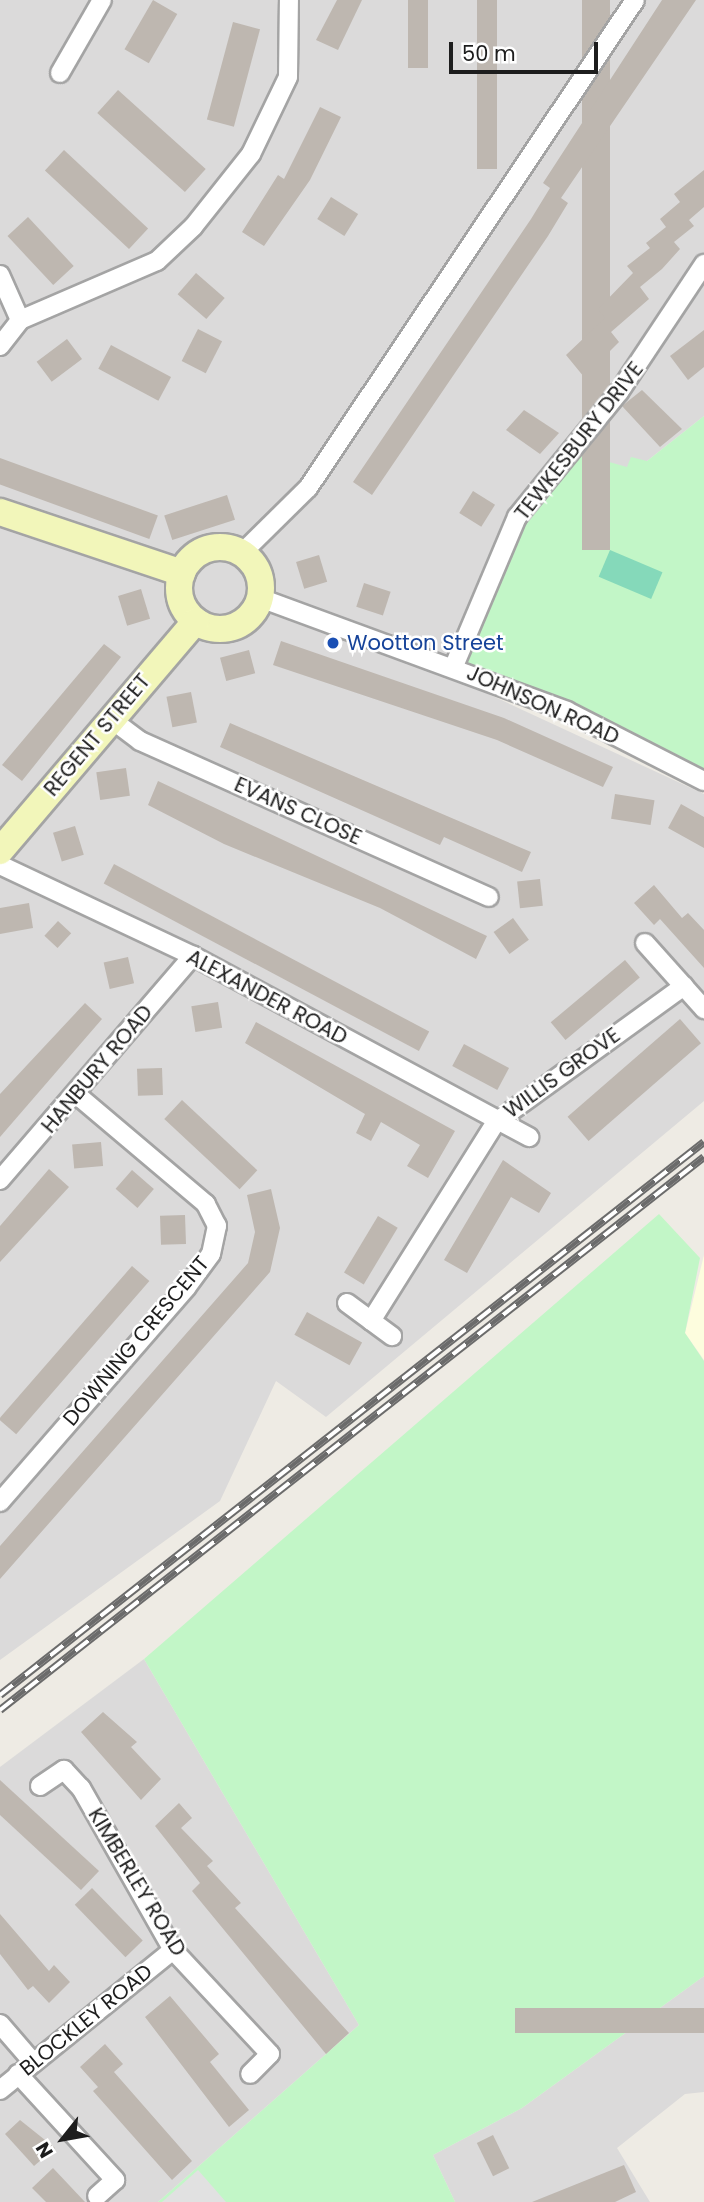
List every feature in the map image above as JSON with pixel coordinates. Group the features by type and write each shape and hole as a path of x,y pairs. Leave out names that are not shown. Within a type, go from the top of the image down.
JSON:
{"street":[{"path":"60,73 102,0"},
{"path":"0,346 20,320 157,261 193,227 251,154 288,77 289,0"},
{"path":"242,553 308,488 635,0"},
{"name":"TEWKESBURY DRIVE","path":"454,666 517,517 619,391 704,264"},
{"path":"0,275 20,320"},
{"path":"0,512 182,573"},
{"path":"207,549 242,553 258,572 260,598 239,624 217,629 196,621 179,594 182,573 207,549"},
{"name":"JOHNSON ROAD","path":"260,598 454,666 567,711 704,780"},
{"name":"REGENT STREET","path":"0,851 196,621"},
{"name":"EVANS CLOSE","path":"111,719 140,741 489,897"},
{"name":"ALEXANDER ROAD","path":"0,865 193,956 529,1138"},
{"path":"645,943 704,1009"},
{"name":"HANBURY ROAD","path":"0,1180 77,1095 193,956"},
{"name":"WILLIS GROVE","path":"371,1321 496,1122 684,986"},
{"name":"DOWNING CRESCENT","path":"0,1502 186,1288 211,1254 217,1226 206,1204 77,1095"},
{"path":"346,1303 391,1336"},
{"name":"KIMBERLEY ROAD","path":"40,1786 64,1770 81,1788 173,1950 270,2054 250,2074"},
{"name":"BLOCKLEY ROAD","path":"0,2090 32,2061 173,1950"},
{"path":"0,2024 32,2061"},
{"path":"18,2074 115,2180 97,2196"}],"shaded area":[{"path":"0,0 704,0 704,416 647,461 627,467 445,674 704,794 704,1101 326,1417 276,1381 220,1501 0,1660"},
{"path":"704,1255 704,1360 685,1333"},
{"path":"144,1659 359,2025 158,2202 0,2202 0,1767"},
{"path":"704,1976 704,2092 685,2094 617,2148 650,2202 455,2202 433,2155 522,2108"},
{"path":"198,2170 226,2202 162,2202"}],"green space":[{"path":"704,416 704,774 460,663 522,520 577,453 627,467 631,457 647,461"},
{"path":"610,550 662,572 651,599 599,577"},
{"path":"659,1214 700,1258 685,1333 704,1361 704,1976 522,2108 433,2155 455,2202 158,2202 359,2025 144,1659"}],"building":[{"path":"153,0 177,14 149,63 124,49"},
{"path":"337,0 362,0 338,50 316,40"},
{"path":"408,0 428,0 428,68 408,68"},
{"path":"477,0 497,0 497,169 477,169"},
{"path":"582,0 610,0 610,550 582,550"},
{"path":"662,0 696,0 561,198 568,203 548,236 372,495 353,482 531,219 550,188 543,183"},
{"path":"233,22 260,29 234,127 207,120"},
{"path":"118,90 206,169 185,192 97,113"},
{"path":"320,107 341,117 310,180 264,246 242,232 278,175 284,179"},
{"path":"64,150 148,228 129,249 45,170"},
{"path":"704,170 704,207 689,220 694,226 674,242 680,249 662,269 640,287 649,299 611,332 619,342 584,377 566,355 605,318 598,309 633,273 627,266 650,248 646,243 666,227 660,219 680,202 674,194"},
{"path":"331,197 358,214 344,236 317,219"},
{"path":"28,217 74,266 53,285 8,236"},
{"path":"196,273 225,298 206,319 178,294"},
{"path":"198,329 222,341 206,373 182,361"},
{"path":"704,330 704,367 688,380 670,356"},
{"path":"67,339 82,359 52,382 37,362"},
{"path":"111,345 171,377 158,401 98,369"},
{"path":"642,390 682,429 660,447 622,406"},
{"path":"524,410 559,433 540,454 506,430"},
{"path":"0,458 158,515 149,539 0,485"},
{"path":"473,491 495,505 481,527 459,513"},
{"path":"227,495 235,520 172,540 164,515"},
{"path":"319,555 327,582 304,589 296,562"},
{"path":"364,583 391,592 383,615 356,607"},
{"path":"141,589 150,619 127,626 118,596"},
{"path":"281,641 504,718 613,767 603,787 497,740 273,665"},
{"path":"104,644 121,657 22,781 2,765"},
{"path":"249,650 255,673 226,681 220,658"},
{"path":"191,692 197,722 172,727 166,697"},
{"path":"230,723 531,852 522,872 444,837 440,845 220,747"},
{"path":"126,768 130,796 100,800 96,772"},
{"path":"158,781 487,936 476,959 380,908 224,844 148,805"},
{"path":"615,794 655,800 651,825 611,819"},
{"path":"681,804 704,817 704,848 668,828"},
{"path":"75,826 84,855 62,861 53,833"},
{"path":"114,864 429,1032 419,1051 104,883"},
{"path":"540,879 543,906 520,908 517,881"},
{"path":"654,885 682,918 688,913 704,930 704,968 660,919 654,925 634,903"},
{"path":"29,903 33,928 0,934 0,908"},
{"path":"513,918 529,940 509,954 494,932"},
{"path":"58,921 71,933 58,948 44,936"},
{"path":"128,957 134,983 110,989 104,963"},
{"path":"625,960 640,978 565,1040 551,1022"},
{"path":"218,1002 222,1028 195,1032 191,1006"},
{"path":"85,1003 102,1019 0,1137 0,1094"},
{"path":"680,1019 701,1043 589,1141 568,1117"},
{"path":"256,1022 455,1131 428,1178 407,1166 420,1145 381,1122 371,1141 356,1133 365,1114 245,1043"},
{"path":"464,1044 509,1068 497,1090 452,1066"},
{"path":"162,1068 163,1095 138,1096 137,1069"},
{"path":"182,1100 257,1170 240,1189 164,1119"},
{"path":"101,1142 103,1166 74,1168 72,1145"},
{"path":"503,1160 551,1193 539,1213 511,1197 467,1273 444,1260"},
{"path":"49,1169 69,1187 0,1262 0,1226"},
{"path":"132,1170 154,1189 137,1208 116,1189"},
{"path":"271,1189 280,1228 270,1272 0,1579 0,1546 248,1263 255,1232 247,1195"},
{"path":"185,1215 186,1244 161,1245 160,1216"},
{"path":"378,1216 398,1228 364,1284 344,1273"},
{"path":"132,1266 149,1281 16,1434 0,1418"},
{"path":"307,1312 362,1343 349,1365 294,1335"},
{"path":"103,1712 137,1742 131,1747 161,1779 141,1800 81,1732"},
{"path":"0,1780 99,1871 81,1890 0,1815"},
{"path":"179,1803 192,1818 181,1828 213,1861 207,1866 241,1903 235,1908 349,2033 326,2054 192,1891 200,1883 155,1826"},
{"path":"92,1888 143,1941 125,1957 75,1905"},
{"path":"0,1914 49,1971 54,1965 70,1982 49,2003 33,1986 28,1990 0,1954"},
{"path":"170,1996 219,2054 210,2062 249,2110 229,2127 145,2017"},
{"path":"515,2008 704,2008 704,2033 515,2033"},
{"path":"105,2044 123,2064 114,2072 192,2161 172,2180 93,2091 98,2087 80,2067"},
{"path":"20,2120 55,2148 34,2166 5,2134"},
{"path":"493,2135 509,2168 493,2176 477,2143"},
{"path":"624,2165 636,2192 615,2202 532,2202"},
{"path":"53,2168 85,2202 46,2202 32,2188"}],"railway":[{"path":"0,1695 704,1142"},
{"path":"0,1710 704,1157"}],"place":[{"name":"Wootton Street","path":"333,643"}]}
